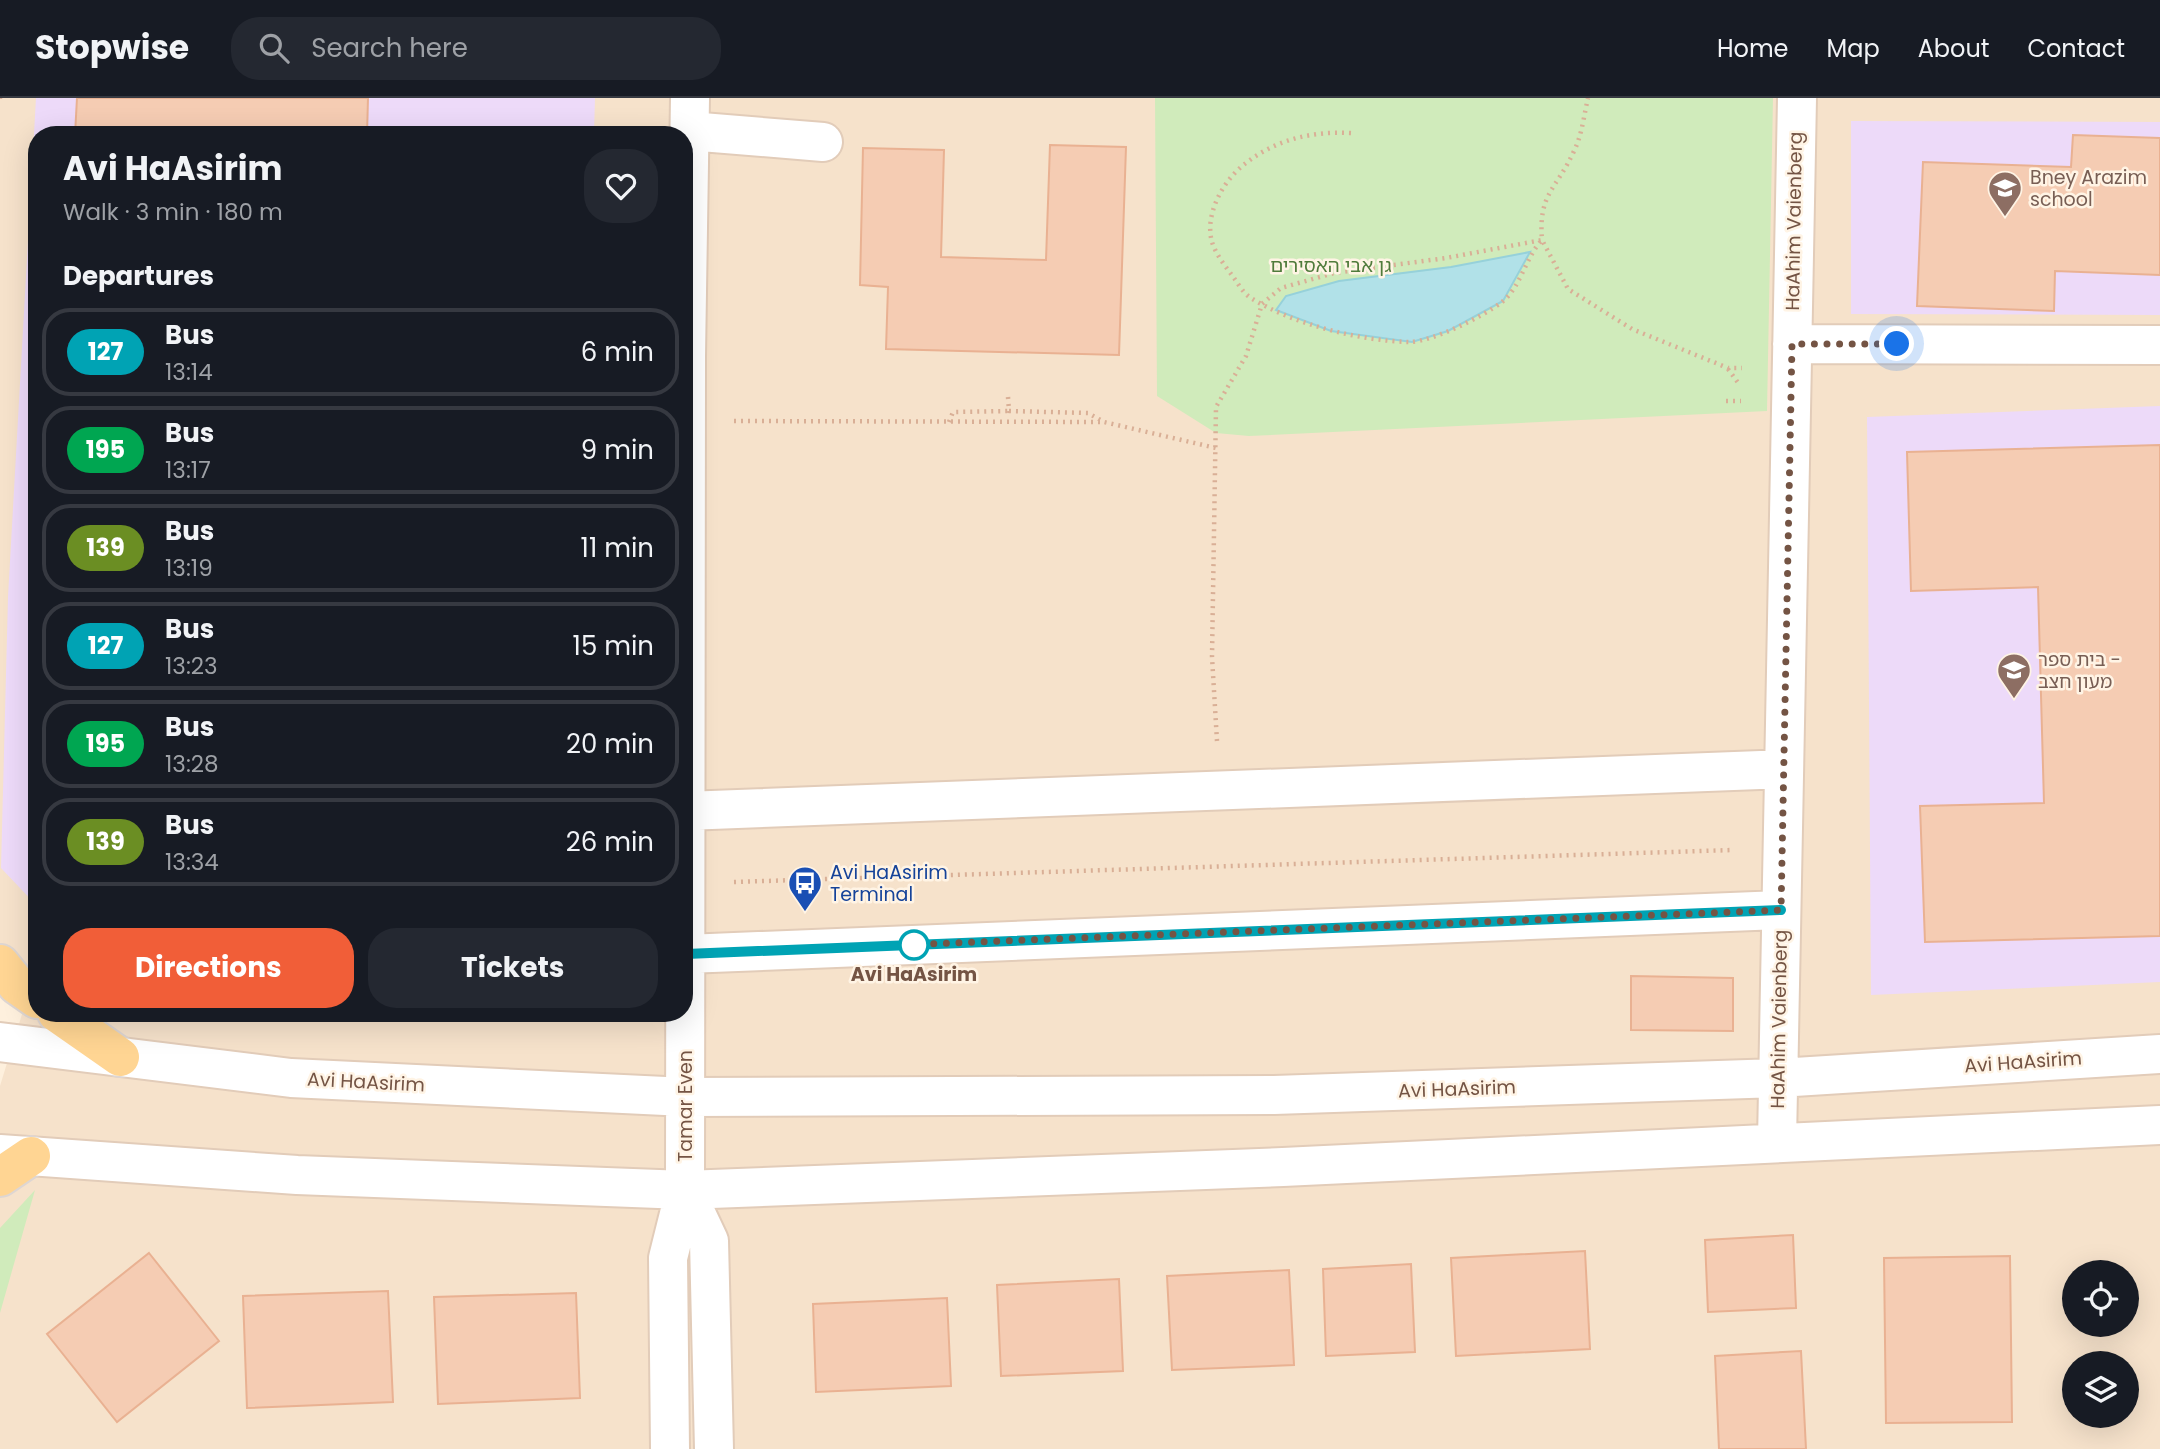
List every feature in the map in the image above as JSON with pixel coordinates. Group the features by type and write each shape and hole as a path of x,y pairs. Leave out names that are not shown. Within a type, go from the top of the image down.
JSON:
{"main road":[{"path":"0,964 17,985 28,993"},
{"path":"70,1022 120,1057"},
{"path":"0,1177 15,1155"}],"street":[{"name":"HaAhim Vaienberg","path":"1777,1141 1797,98"},
{"path":"690,114 823,142"},
{"path":"1792,355 2160,345"},
{"path":"693,811 1784,769"},
{"path":"693,954 1781,910"},
{"name":"Tamar Even","path":"685,1190 686,1022"},
{"name":"Avi HaAsirim","path":"0,1042 291,1078 686,1097 1274,1095 1778,1078 2160,1054"},
{"path":"15,1155 297,1175 685,1190 1283,1167 1777,1141 2160,1125"},
{"path":"670,1449 668,1258 685,1190"},
{"path":"685,1190 709,1241 714,1449"}],"path":[{"path":"1588,98 1575,150 1547,192 1540,220 1542,240 1568,289 1632,329 1728,368 1792,355"},
{"path":"1351,133 1323,132 1276,144 1236,170 1221,191 1211,217 1212,242 1223,264 1249,297 1331,331 1412,342 1448,331 1503,301 1530,252 1542,240"},
{"path":"1220,791 1212,657 1216,407 1246,356 1262,304 1281,288 1334,274 1446,258 1542,240"},
{"path":"1008,397 1009,411"},
{"path":"949,422 953,412 1009,411 1088,412 1104,422"},
{"path":"693,421 1104,422 1216,449"},
{"path":"693,884 1783,849"}],"shaded area":[{"path":"0,98 2160,98 2160,1449 0,1449 0,1086 28,995 28,1022 693,1022 693,126 28,126 28,974 0,970"},
{"path":"36,98 595,98 594,126 34,126"},
{"name":"Bney Arazim school","path":"1851,121 2160,122 2160,315 1851,314"},
{"path":"28,241 28,896 1,868 8,597"},
{"name":"בית ספר - מעון חצב","path":"2160,406 2160,982 1871,995 1867,417"}],"green space":[{"name":"גן אבי האסירים","path":"1155,98 1773,98 1767,411 1249,436 1216,433 1157,396"},
{"path":"35,1190 0,1313 0,1228"}],"water":[{"path":"1530,252 1503,301 1448,331 1412,342 1331,331 1276,310 1286,296 1339,281 1451,267"}],"building":[{"path":"77,98 368,98 367,126 75,126"},
{"path":"2073,135 2160,138 2160,275 2055,271 2054,311 1917,306 1923,162 2071,167"},
{"path":"1050,145 1126,147 1119,355 886,349 888,287 860,285 863,148 944,150 941,257 1046,260"},
{"path":"2160,445 2160,936 1925,942 1920,806 2044,803 2038,587 1911,591 1907,452"},
{"path":"1631,976 1733,978 1733,1031 1631,1030"},
{"path":"1793,1235 1796,1308 1708,1312 1705,1240"},
{"path":"1585,1251 1590,1349 1456,1356 1451,1258"},
{"path":"149,1253 219,1341 117,1422 47,1334"},
{"path":"2010,1256 2012,1422 1886,1423 1884,1258"},
{"path":"1411,1264 1415,1352 1326,1356 1323,1269"},
{"path":"1289,1270 1294,1365 1172,1370 1167,1276"},
{"path":"1119,1279 1123,1371 1001,1376 997,1285"},
{"path":"388,1291 393,1402 247,1408 243,1296"},
{"path":"576,1293 580,1398 438,1404 434,1297"},
{"path":"947,1298 951,1386 816,1392 813,1304"},
{"path":"1801,1351 1806,1449 1719,1449 1715,1356"}],"bus line":[{"name":"127","path":"693,954 1781,910"}],"place":[{"name":"Bney Arazim school","path":"2005,218"},
{"name":"בית ספר - מעון חצב","path":"2014,700"},
{"name":"Avi HaAsirim Terminal","path":"805,913"},
{"name":"Avi HaAsirim","path":"914,945"}],"route":[{"path":"914,945 905,945 1781,910 1792,344 1897,344"}]}
